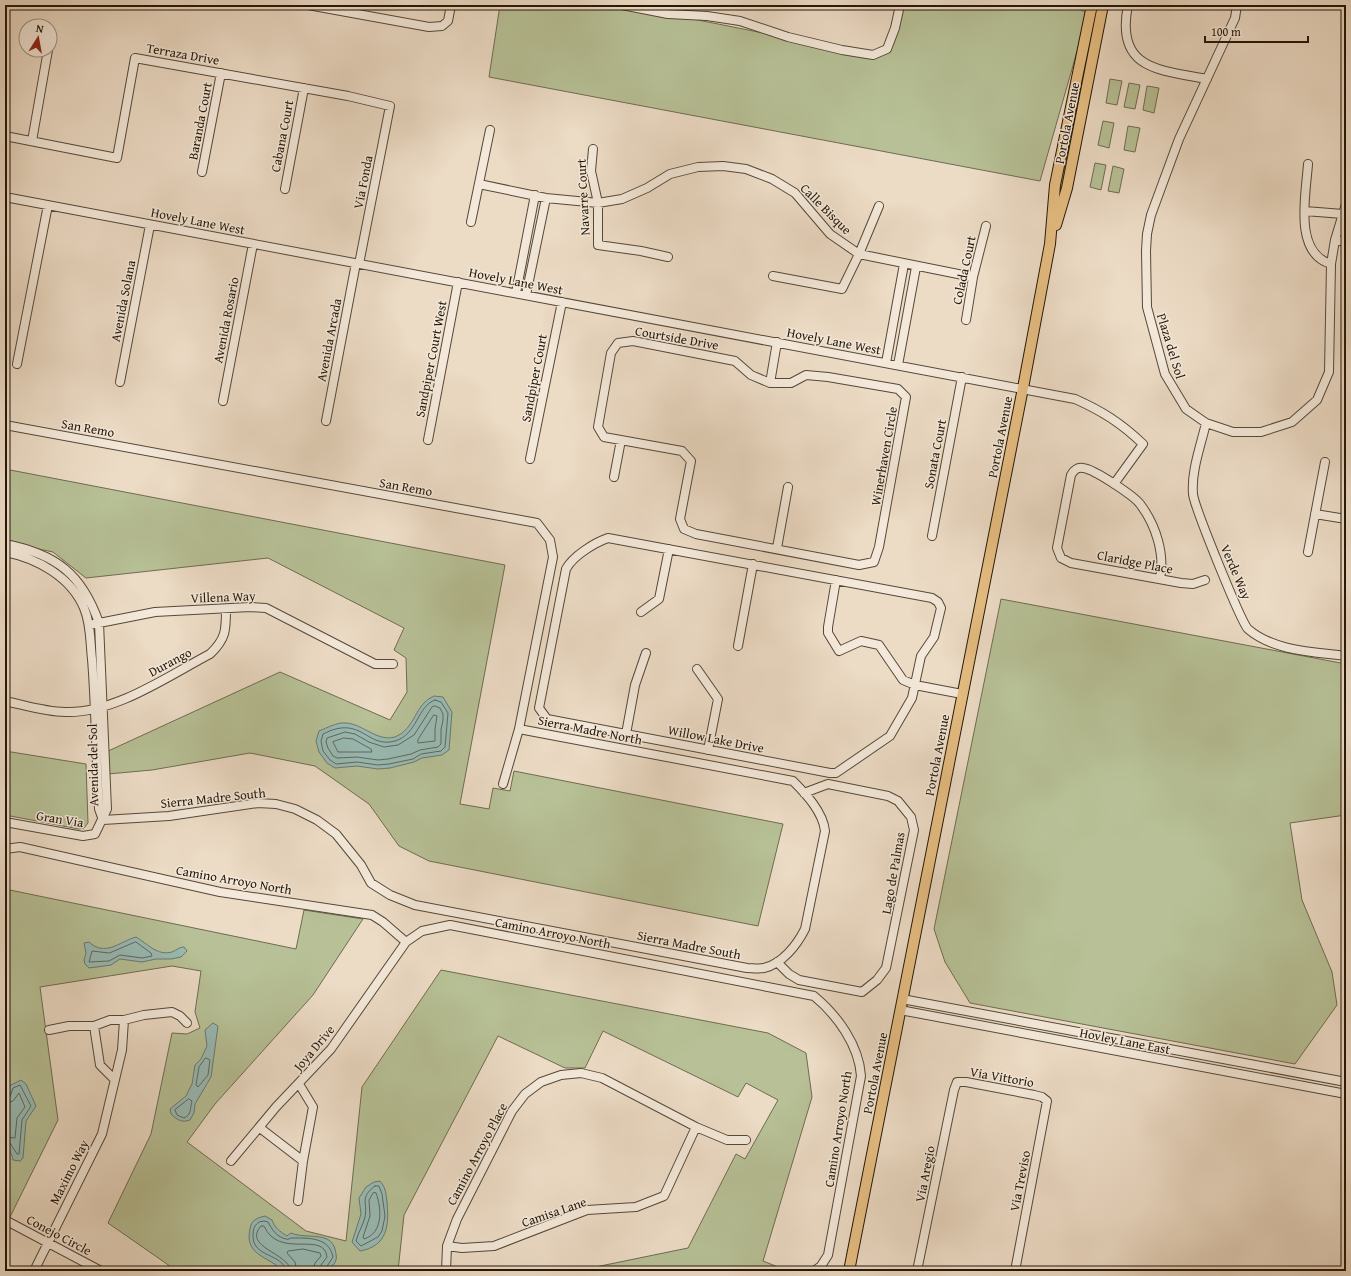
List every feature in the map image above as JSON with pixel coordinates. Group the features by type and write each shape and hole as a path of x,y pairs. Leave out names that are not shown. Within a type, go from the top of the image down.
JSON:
{"main road":[{"name":"Portola Avenue","path":"1050,244 1067,188 1103,5"},
{"name":"Portola Avenue","path":"849,1271 1023,388 1050,244 1055,185 1091,9"},
{"path":"1090,70 1088,60 1094,18 1091,9"}],"street":[{"path":"308,5 429,27 442,26 448,21 451,5"},
{"path":"622,5 668,14 740,20 788,37 842,50 873,55 887,49 895,28 900,5"},
{"path":"1128,5 1124,24 1125,37 1135,56 1153,68 1207,79"},
{"name":"Plaza del Sol","path":"1237,5 1235,18 1179,138 1165,174 1151,215 1146,251 1147,307 1164,374 1186,409 1206,423 1232,432 1262,432 1292,422 1317,400 1329,372 1331,264 1335,240 1346,204"},
{"path":"32,141 47,58"},
{"name":"Terraza Drive","path":"5,136 116,158 135,58 348,96 390,106"},
{"name":"Baranda Court","path":"202,172 221,74"},
{"name":"Cabana Court","path":"284,189 304,88"},
{"name":"Via Fonda","path":"357,263 390,106"},
{"path":"471,222 490,130"},
{"name":"Navarre Court","path":"593,148 591,171 598,203 598,245 641,251 668,257"},
{"path":"1308,164 1304,229 1307,241 1320,259 1331,264"},
{"name":"Calle Bisque","path":"479,184 546,198 598,203 622,198 647,188 670,174 698,167 723,166 746,170 772,179 795,193 830,234 859,254 973,278"},
{"path":"516,293 535,196"},
{"name":"Hovely Lane West","path":"5,197 1075,399 1101,410 1126,428 1143,444 1114,484"},
{"path":"526,295 546,198"},
{"path":"17,364 48,205"},
{"path":"773,276 842,289 859,254 879,206"},
{"path":"1305,211 1343,214"},
{"name":"Avenida Solana","path":"120,382 150,224"},
{"name":"Colada Court","path":"966,320 973,278 986,226"},
{"path":"528,229 540,231"},
{"path":"1335,240 1346,242"},
{"name":"Avenida Rosario","path":"223,401 253,244"},
{"name":"Avenida Arcada","path":"326,421 357,263"},
{"path":"886,363 904,264"},
{"path":"898,365 916,267"},
{"name":"Sandpiper Court West","path":"428,440 458,282"},
{"path":"898,298 910,300"},
{"name":"Sandpiper Court","path":"530,459 562,302"},
{"name":"Courtside Drive","path":"770,383 751,374 735,361 633,341 618,342 611,353 598,428 604,436 682,451 691,461 680,519 684,529 696,534 777,548"},
{"path":"770,383 777,342"},
{"name":"Winerhaven Circle","path":"770,383 791,383 806,375 828,377 898,389 906,397 879,547 874,562 859,565 777,548"},
{"name":"Sonata Court","path":"932,536 962,377"},
{"name":"Verde Way","path":"1206,423 1194,478 1193,496 1227,583 1247,628 1271,643 1346,656"},
{"name":"San Remo","path":"5,425 537,524 550,540 553,557 519,729 503,784"},
{"path":"614,477 621,440"},
{"path":"1308,552 1325,462"},
{"name":"Claridge Place","path":"1114,484 1087,469 1078,468 1071,475 1057,548 1061,558 1071,563 1160,579 1193,584 1205,580"},
{"path":"1114,484 1132,495 1148,517 1155,533 1162,558 1160,579"},
{"path":"777,548 788,487"},
{"path":"1315,514 1346,519"},
{"name":"Willow Lake Drive","path":"608,538 753,564 932,598 938,602 941,608 934,637 921,656 912,698 890,736 836,773 547,719 539,708 566,569 570,562 602,540 608,538"},
{"name":"Avenida del Sol","path":"5,544 27,549 61,564 79,582 94,610 99,623 104,706 107,809 102,820"},
{"path":"641,612 659,600 669,549"},
{"name":"Avenida del Sol","path":"5,552 38,562 57,574 72,590 84,607 89,625 99,808 102,820"},
{"path":"738,646 753,564"},
{"path":"836,580 828,633 839,650 861,641 879,645 903,680 916,685 962,694"},
{"name":"Villena Way","path":"89,625 155,612 250,607 266,608 374,664 393,664"},
{"name":"Durango","path":"5,701 65,712 94,709 128,697 210,654 221,644 226,629 226,609"},
{"path":"626,734 635,685 646,653"},
{"path":"697,669 718,699 708,750"},
{"name":"Sierra Madre North","path":"519,729 793,781 804,793 824,823"},
{"name":"Lago de Palmas","path":"776,962 788,974 799,980 862,992 877,980 886,968 914,830 911,817 898,802 888,796 828,784 804,793"},
{"name":"Sierra Madre South","path":"102,820 169,816 258,803 276,804 295,809 336,834 361,865 371,883 390,895 415,905 747,968 764,968 776,962 798,943 805,929 824,837 824,823"},
{"name":"Gran Via","path":"5,822 82,836 95,834 102,820"},
{"name":"Camino Arroyo North","path":"5,849 20,847 220,892 372,915 383,922 406,942 422,931 450,925 814,996 826,1006 836,1018 850,1040 860,1064 861,1076 828,1255 821,1266 814,1271"},
{"name":"Joya Drive","path":"230,1161 260,1128 276,1107 331,1049 406,942"},
{"name":"Hovley Lane East","path":"902,999 1346,1082"},
{"name":"Hovley Lane East","path":"900,1010 1110,1051 1346,1094"},
{"path":"49,1030 69,1026 94,1026 110,1020 124,1020 144,1015 172,1012 180,1016 187,1023"},
{"name":"Maximo Way","path":"34,1271 47,1242 102,1134 122,1050 124,1020"},
{"path":"94,1026 100,1065 114,1079"},
{"path":"1110,1051 1112,1046 1116,1043 1170,1049"},
{"name":"Camino Arroyo Place","path":"446,1271 447,1246 457,1219 512,1111 525,1094 541,1082 561,1075 581,1073 602,1078 696,1127 727,1140 746,1140"},
{"name":"Via Vittorio","path":"957,1082 972,1083 1042,1097"},
{"name":"Via Aregio","path":"917,1271 957,1082"},
{"path":"298,1201 303,1161 313,1107 299,1084"},
{"name":"Via Treviso","path":"1015,1271 1047,1108 1047,1101 1042,1097"},
{"name":"Camisa Lane","path":"447,1246 462,1248 494,1246 587,1210 636,1207 664,1196 696,1127"},
{"path":"260,1128 303,1161"},
{"name":"Conejo Circle","path":"5,1220 101,1271"}],"green space":[{"path":"500,5 623,5 873,55 887,49 897,5 1069,5 1088,13 1040,181 489,77"},
{"path":"1110,79 1122,81 1117,105 1106,103"},
{"path":"1129,83 1140,85 1135,109 1124,107"},
{"path":"1147,86 1159,88 1154,113 1143,110"},
{"path":"1103,121 1114,123 1109,148 1098,145"},
{"path":"1128,126 1140,128 1135,152 1124,150"},
{"path":"1095,163 1106,165 1101,190 1090,187"},
{"path":"1113,166 1124,169 1119,193 1108,191"},
{"path":"5,469 505,565 460,804 489,809 493,788 510,791 514,771 783,824 758,926 429,861 399,846 369,804 315,766 250,753 152,770 108,774 106,752 280,672 390,720 407,692 406,658 394,650 404,628 268,558 86,578 53,552 5,542"},
{"path":"1001,599 1346,664 1346,815 1290,823 1302,900 1332,972 1337,1005 1295,1064 970,1003 945,962 934,929"},
{"path":"5,751 86,764 88,823 84,828 79,829 5,815"},
{"path":"5,889 296,949 304,910 363,919 313,995 215,1104 187,1142 306,1231 346,1241 362,1087 441,970 768,1033 806,1053 812,1097 763,1261 788,1271 576,1271 688,1248 736,1154 745,1159 778,1100 746,1083 738,1097 603,1031 585,1068 565,1068 498,1036 404,1215 398,1271 177,1271 108,1223 151,1134 172,1033 187,1034 200,1028 195,1012 201,971 172,966 40,987 58,1120 10,1217 5,1214"}],"water":[{"path":"434,696 443,697 452,712 449,750 442,755 422,758 414,762 390,768 378,769 357,766 335,768 327,763 319,752 316,741 319,731 339,723 352,724 382,737 395,737 402,734 407,729 423,704"},
{"path":"136,937 157,951 167,953 184,947 187,951 181,957 171,959 156,959 142,962 120,959 111,965 89,968 85,964 84,960 86,953 84,943 89,942 95,946 106,948"},
{"path":"213,1023 218,1026 211,1077 195,1104 194,1113 190,1120 180,1120 171,1114 170,1109 186,1096 192,1084 195,1065 201,1059 207,1046 205,1030"},
{"path":"21,1080 26,1084 36,1106 26,1121 23,1158 20,1161 13,1160 12,1155 5,1143 4,1123 9,1086"},
{"path":"380,1181 385,1189 387,1202 388,1219 385,1233 376,1244 360,1251 352,1242 361,1214 359,1198 366,1187 374,1182"},
{"path":"265,1216 272,1220 274,1225 287,1236 291,1233 329,1240 335,1249 336,1261 332,1266 317,1271 283,1271 254,1250 251,1245 249,1238 252,1223 253,1221"}]}
